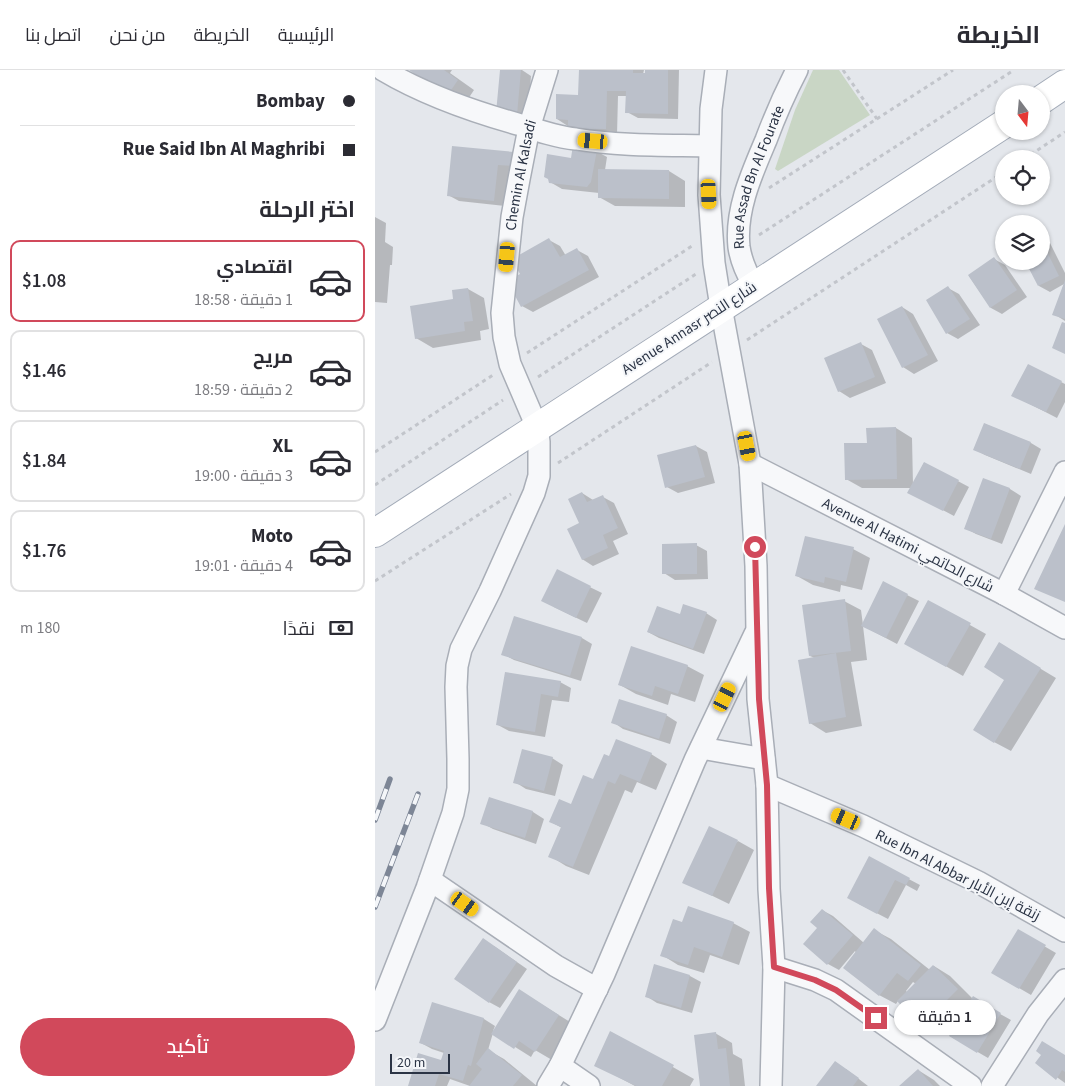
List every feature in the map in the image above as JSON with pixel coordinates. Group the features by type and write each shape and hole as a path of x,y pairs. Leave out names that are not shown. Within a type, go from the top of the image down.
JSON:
{"main road":[{"path":"1050,94 1065,84"},
{"name":"Avenue Annasr شارع النصر","path":"375,533 995,130"}],"street":[{"path":"383,70 419,88 497,118 576,140 625,144 709,146"},
{"name":"Chemin Al Kalsadi","path":"375,1020 430,880 453,813 458,789 456,687 457,666 461,649 494,582 534,493 539,476 537,427 510,364 504,337 502,312 512,217 529,128 547,70"},
{"path":"716,70 709,146 711,233 721,307 750,464 759,699 767,785 769,888 774,967 771,1086"},
{"name":"Rue Assad Bn Al Fourate","path":"754,286 739,248 741,211 758,158 781,102 797,70"},
{"name":"Avenue Al Hatimi شارع الحاتمي","path":"750,464 1004,594 1065,628"},
{"path":"1004,594 1065,472"},
{"path":"548,1086 560,1066 597,990 701,748 757,629"},
{"path":"701,748 764,759"},
{"name":"Rue Ibn Al Abbar زنقة إبن الأبار","path":"767,785 863,826 978,882 1065,930"},
{"path":"430,880 556,966 597,990"},
{"path":"774,967 815,980 836,990 971,1086"},
{"path":"992,1086 1038,1014 1065,980"},
{"path":"560,1066 589,1086"}],"path":[{"path":"843,70 877,119"},
{"path":"767,190 953,70"},
{"path":"1038,150 1065,132"},
{"path":"375,581 995,178"},
{"path":"375,452 711,233"}],"green space":[{"path":"813,70 839,70 870,115 778,171 775,169 795,110"}],"building":[{"path":"409,70 444,70 458,80 447,96"},
{"path":"500,70 521,70 517,115 496,113"},
{"path":"579,70 633,70 633,73 645,73 645,70 668,70 668,114 625,113 626,91 607,91 606,129 568,129 568,120 556,119 556,94 578,95"},
{"path":"573,145 597,150 591,182 587,187 549,183 548,179 544,177 547,154 571,158"},
{"path":"452,146 514,152 513,166 498,165 494,201 447,196"},
{"path":"598,169 669,170 669,199 598,198"},
{"path":"549,238 560,257 577,248 589,270 521,307 507,281 520,274 512,259"},
{"path":"994,257 995,270 1003,270 1017,290 990,308 968,275"},
{"path":"1050,258 1059,276 1038,286 1030,270 1050,270"},
{"path":"1065,280 1065,319 1052,315"},
{"path":"948,286 970,319 946,334 926,300"},
{"path":"468,288 473,321 464,322 465,331 415,339 410,306 453,299 452,290"},
{"path":"902,306 928,355 902,368 877,319"},
{"path":"1062,322 1065,323 1065,354 1052,348"},
{"path":"861,342 875,377 838,392 824,358"},
{"path":"1028,364 1062,381 1046,412 1011,396"},
{"path":"984,423 1031,442 1020,469 973,450"},
{"path":"896,427 897,479 845,480 844,443 867,443 866,428"},
{"path":"696,445 705,477 665,488 657,455"},
{"path":"924,462 959,480 943,511 907,493"},
{"path":"983,478 1010,488 991,539 964,529"},
{"path":"582,492 587,502 603,495 618,528 603,535 608,548 582,560 567,529 579,523 568,499"},
{"path":"1065,524 1065,602 1034,589"},
{"path":"805,536 854,547 846,582 825,577 824,583 795,576"},
{"path":"697,543 697,574 662,574 662,544"},
{"path":"557,569 591,586 576,618 541,601"},
{"path":"883,581 908,594 886,638 861,626"},
{"path":"845,599 851,651 809,656 802,605"},
{"path":"928,600 971,623 946,667 904,644"},
{"path":"683,604 707,612 693,649 647,632 657,606 680,614"},
{"path":"514,616 582,637 570,676 501,655"},
{"path":"999,642 1041,668 994,743 973,730 1004,680 984,667"},
{"path":"631,646 688,665 678,694 655,686 652,696 618,685"},
{"path":"836,653 846,717 809,724 798,660"},
{"path":"505,672 561,681 558,697 541,694 535,732 496,725"},
{"path":"619,699 667,714 659,739 611,723"},
{"path":"616,739 652,753 640,782 620,774 615,784 608,781 573,867 548,857 561,827 549,822 559,799 571,804 583,775 593,779 604,754 609,756"},
{"path":"522,749 553,757 544,791 513,783"},
{"path":"489,797 533,811 525,838 480,824"},
{"path":"709,826 738,840 712,896 682,883"},
{"path":"869,856 910,878 906,885 895,880 877,914 847,898"},
{"path":"688,906 734,922 722,957 694,947 688,965 660,956 673,919 682,922"},
{"path":"822,909 853,935 827,965 803,944 817,928 810,922"},
{"path":"874,928 921,965 908,981 897,973 879,996 843,968"},
{"path":"1018,929 1046,945 1019,989 991,973"},
{"path":"483,938 517,962 489,1003 454,979"},
{"path":"654,964 690,975 681,1008 645,997"},
{"path":"933,965 958,989 921,1026 897,1001"},
{"path":"519,989 559,1015 535,1052 519,1041 514,1049 491,1034"},
{"path":"973,996 1001,1013 977,1053 949,1036"},
{"path":"432,1002 484,1018 471,1066 468,1065 463,1081 439,1074 435,1086 408,1086 418,1053 441,1060 444,1051 419,1043"},
{"path":"610,1031 674,1065 662,1086 636,1086 594,1066"},
{"path":"716,1032 718,1049 726,1048 730,1086 700,1086 694,1035"},
{"path":"1042,1041 1065,1055 1065,1072 1062,1070 1056,1080 1035,1063 1041,1055 1036,1051"},
{"path":"488,1048 522,1075 513,1086 469,1086 482,1069 476,1064"},
{"path":"835,1061 859,1078 853,1086 816,1086"},
{"path":"918,1069 933,1086 899,1086"}],"railway":[{"path":"375,820 390,779"},
{"path":"375,907 418,794"}],"route":[{"path":"755,547 759,699 767,785 769,888 774,967 815,980 836,990 876,1018"}]}
